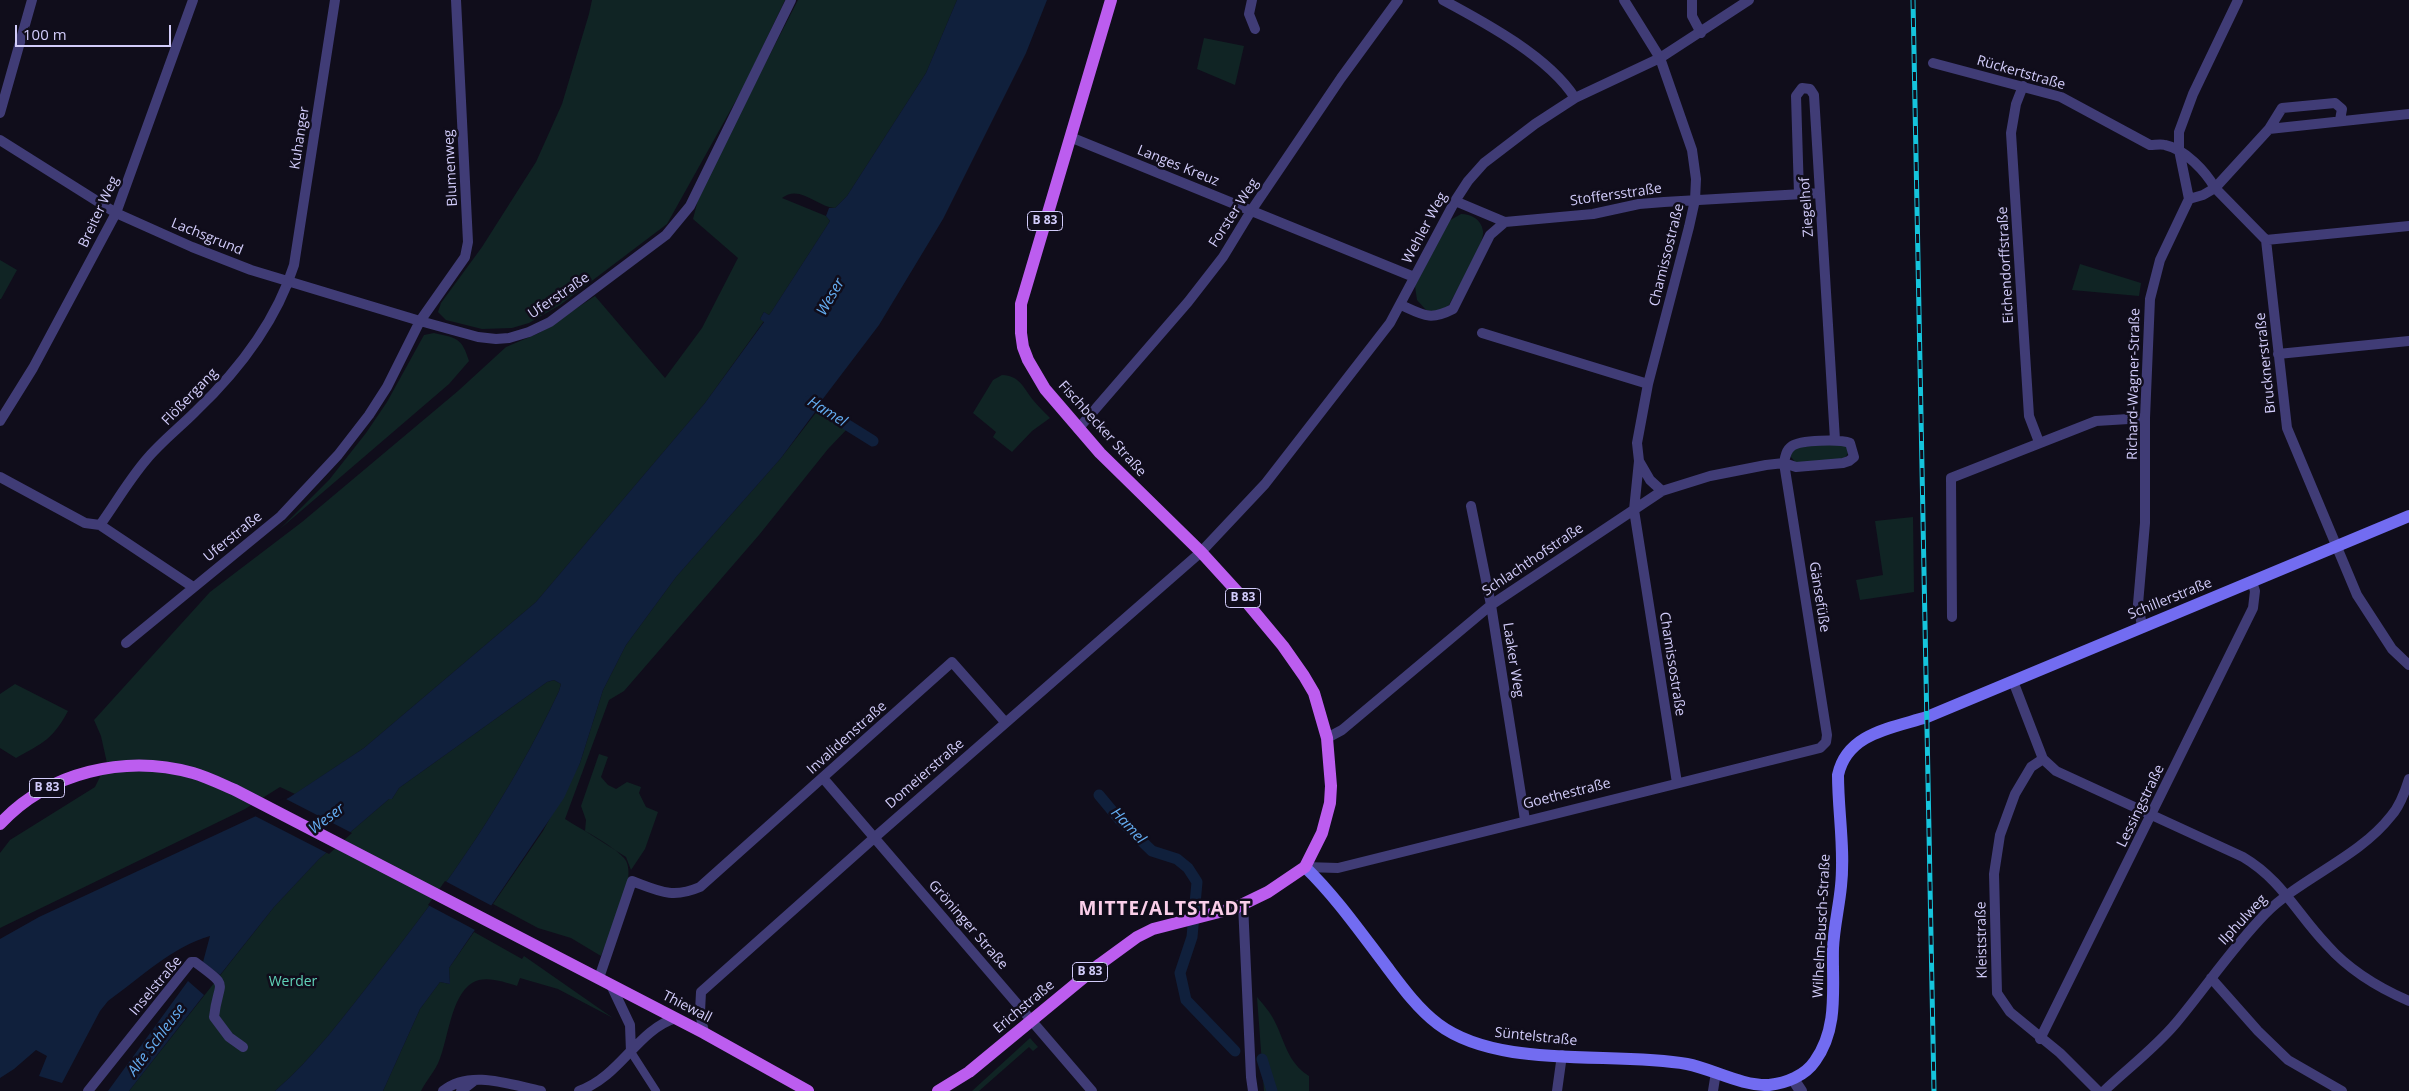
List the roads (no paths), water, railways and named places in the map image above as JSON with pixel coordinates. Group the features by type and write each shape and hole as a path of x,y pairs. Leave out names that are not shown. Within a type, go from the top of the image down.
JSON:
{"main road":[{"name":"Fischbecker Straße","path":"1111,0 1021,304 1020,333 1028,360 1035,374 1078,429 1164,518 1200,552 1283,646 1314,693 1327,738"},
{"name":"Schillerstraße","path":"1841,761 1852,746 1863,738 1942,710 2409,516"},
{"name":"B 83","path":"1243,904 1268,892 1305,867 1322,832 1329,810 1331,786 1327,738"},
{"name":"Wilhelm-Busch-Straße","path":"1794,1078 1814,1063 1826,1043 1830,1026 1834,984 1834,930 1841,886 1842,856 1838,784 1841,761"},
{"name":"Thiewall","path":"0,824 12,811 38,793 86,772 148,765 194,773 235,790 530,942 704,1033 808,1091"},
{"name":"Süntelstraße","path":"1305,867 1329,892 1416,1004 1437,1024 1453,1034 1482,1046 1511,1052 1687,1064 1756,1084 1770,1084 1794,1078"},
{"name":"Erichstraße","path":"938,1091 969,1072 1118,949 1153,929 1206,916 1243,904"},
{"name":"Erichstraße","path":"958,1091 969,1072"}],"street":[{"path":"0,113 32,0"},
{"name":"Breiter Weg","path":"0,421 33,368 116,213 193,0"},
{"name":"Kuhanger","path":"289,280 294,265 335,0"},
{"name":"Blumenweg","path":"420,321 465,257 468,249 456,0"},
{"name":"Uferstraße","path":"126,643 179,602 193,587 281,516 338,455 369,415 387,387 420,321 486,338 509,338 530,332 550,322 666,235 690,206 791,0"},
{"path":"1252,0 1249,14 1255,30"},
{"name":"Forster Weg","path":"1078,429 1188,302 1223,258 1251,211 1341,78 1398,0"},
{"path":"1444,0 1477,18 1544,63 1566,84 1575,98"},
{"name":"Chamissostraße","path":"1624,0 1660,58 1692,150 1696,179 1695,200 1648,384 1637,443 1639,461 1634,510 1677,783"},
{"path":"1692,0 1692,16 1701,33"},
{"name":"Wehler Weg","path":"1200,552 1276,470 1378,340 1401,305 1455,201 1468,181 1484,164 1535,124 1575,98 1660,58 1701,33 1748,0"},
{"path":"2238,0 2192,94 2179,132 2179,150 2189,199 2204,195 2215,188 2269,129 2282,108 2335,103 2342,109 2340,120"},
{"name":"Rückertstraße","path":"1933,63 2061,97 2150,145 2165,145 2179,150"},
{"name":"Eichendorffstraße","path":"2024,86 2016,104 2012,133 2029,416 2039,442"},
{"name":"Ziegelhof","path":"1799,194 1796,96 1802,88 1810,89 1814,96 1835,440"},
{"path":"2269,129 2409,114"},
{"name":"Langes Kreuz","path":"1070,137 1414,277"},
{"name":"Lachsgrund","path":"0,140 116,213 192,247 251,270 420,321"},
{"path":"2179,150 2210,179 2215,188 2266,240 2409,226"},
{"name":"Stoffersstraße","path":"1505,222 1593,214 1639,204 1820,193"},
{"name":"Richard-Wagner-Straße","path":"2142,626 2138,604 2145,522 2145,418 2150,299 2160,260 2189,199"},
{"path":"1401,305 1427,317 1441,315 1453,309 1490,235 1505,222 1455,201"},
{"name":"Brucknerstraße","path":"2266,240 2287,428 2335,547 2357,595 2375,626 2392,649 2409,665"},
{"name":"Flößergang","path":"100,525 147,459 207,401 234,370 270,321 289,280"},
{"path":"1482,333 1648,384"},
{"path":"2278,354 2409,341"},
{"path":"1952,617 1951,478 2096,421 2145,418"},
{"path":"1835,440 1850,443 1854,456 1849,462 1796,467 1784,464 1787,452 1794,444 1835,440"},
{"path":"1639,461 1650,480 1662,491"},
{"name":"Schlachthofstraße","path":"1327,738 1342,730 1491,605 1662,491 1710,476 1784,464"},
{"name":"Gänsefüße","path":"1784,464 1828,735"},
{"path":"0,478 85,523 100,525 193,587"},
{"name":"Laaker Weg","path":"1471,506 1491,605 1525,820"},
{"name":"Domeierstraße","path":"704,1033 700,1012 701,992 1200,552"},
{"name":"Lessingstraße","path":"2040,1038 2253,608 2255,591 2252,582"},
{"name":"Invalidenstraße","path":"598,978 632,881 667,894 684,894 700,887 952,662 1005,722"},
{"path":"2013,681 2043,759 2056,771 2243,857 2260,867 2288,895 2327,946 2351,968 2379,986 2409,1001"},
{"name":"Goethestraße","path":"1305,867 1338,868 1820,748 1826,742 1828,735"},
{"name":"Kleiststraße","path":"2043,759 2031,767 2015,794 2000,835 1994,874 1996,993 2010,1012 2040,1038 2060,1052 2098,1091"},
{"name":"Ilphulweg","path":"2104,1091 2175,1024 2211,978 2266,914 2288,895 2367,839 2391,816 2402,799 2409,779"},
{"name":"Gröninger Straße","path":"819,781 874,838 1092,1091"},
{"path":"1243,904 1250,1077 1253,1091"},
{"name":"Inselstraße","path":"88,1091 191,962 194,962 220,982 222,988 214,1017 229,1037 242,1047"},
{"path":"2211,978 2258,1031 2288,1060 2342,1091"},
{"path":"611,985 630,1025 631,1052 656,1091"},
{"path":"579,1091 596,1088 663,1022 676,1018"},
{"path":"1557,1091 1562,1055"},
{"path":"1713,1091 1716,1072"},
{"path":"1794,1078 1801,1091"},
{"path":"461,1091 475,1080"},
{"path":"443,1091 459,1081 475,1080 542,1091"}],"water":[{"name":"Weser","path":"957,0 1047,0 1026,53 943,219 879,325 822,400 820,409 815,412 781,458 676,577 626,645 603,690 580,763 564,798 449,968 450,984 440,982 420,1009 383,1091 275,1091 303,1064 341,1020 453,873 499,803 540,729 561,684 554,680 547,682 399,788 392,799 389,799 319,859 274,907 220,975 203,962 210,936 196,941 169,955 108,1001 100,1011 62,1083 39,1076 47,1056 36,1050 0,1078 0,939 39,917 254,817 290,797 364,748 536,602 705,403 764,322 760,319 764,312 769,315 772,311 830,221 826,216 829,208 835,208 847,196 926,73"},
{"name":"Alte Schleuse","path":"188,981 204,995 129,1091 108,1091"}],"waterway":[{"name":"Hamel","path":"809,401 873,441"},
{"name":"Hamel","path":"1099,795 1119,819 1152,851 1177,859 1188,868 1197,882 1192,937 1180,973 1186,1000 1235,1051"},
{"name":"Hamel","path":"1262,1059 1272,1091"}],"railway":[{"path":"1913,0 1934,1091"}],"district":[{"name":"MITTE/ALTSTADT","path":"1165,910"}],"park label":[{"name":"Werder","path":"293,982"}]}
